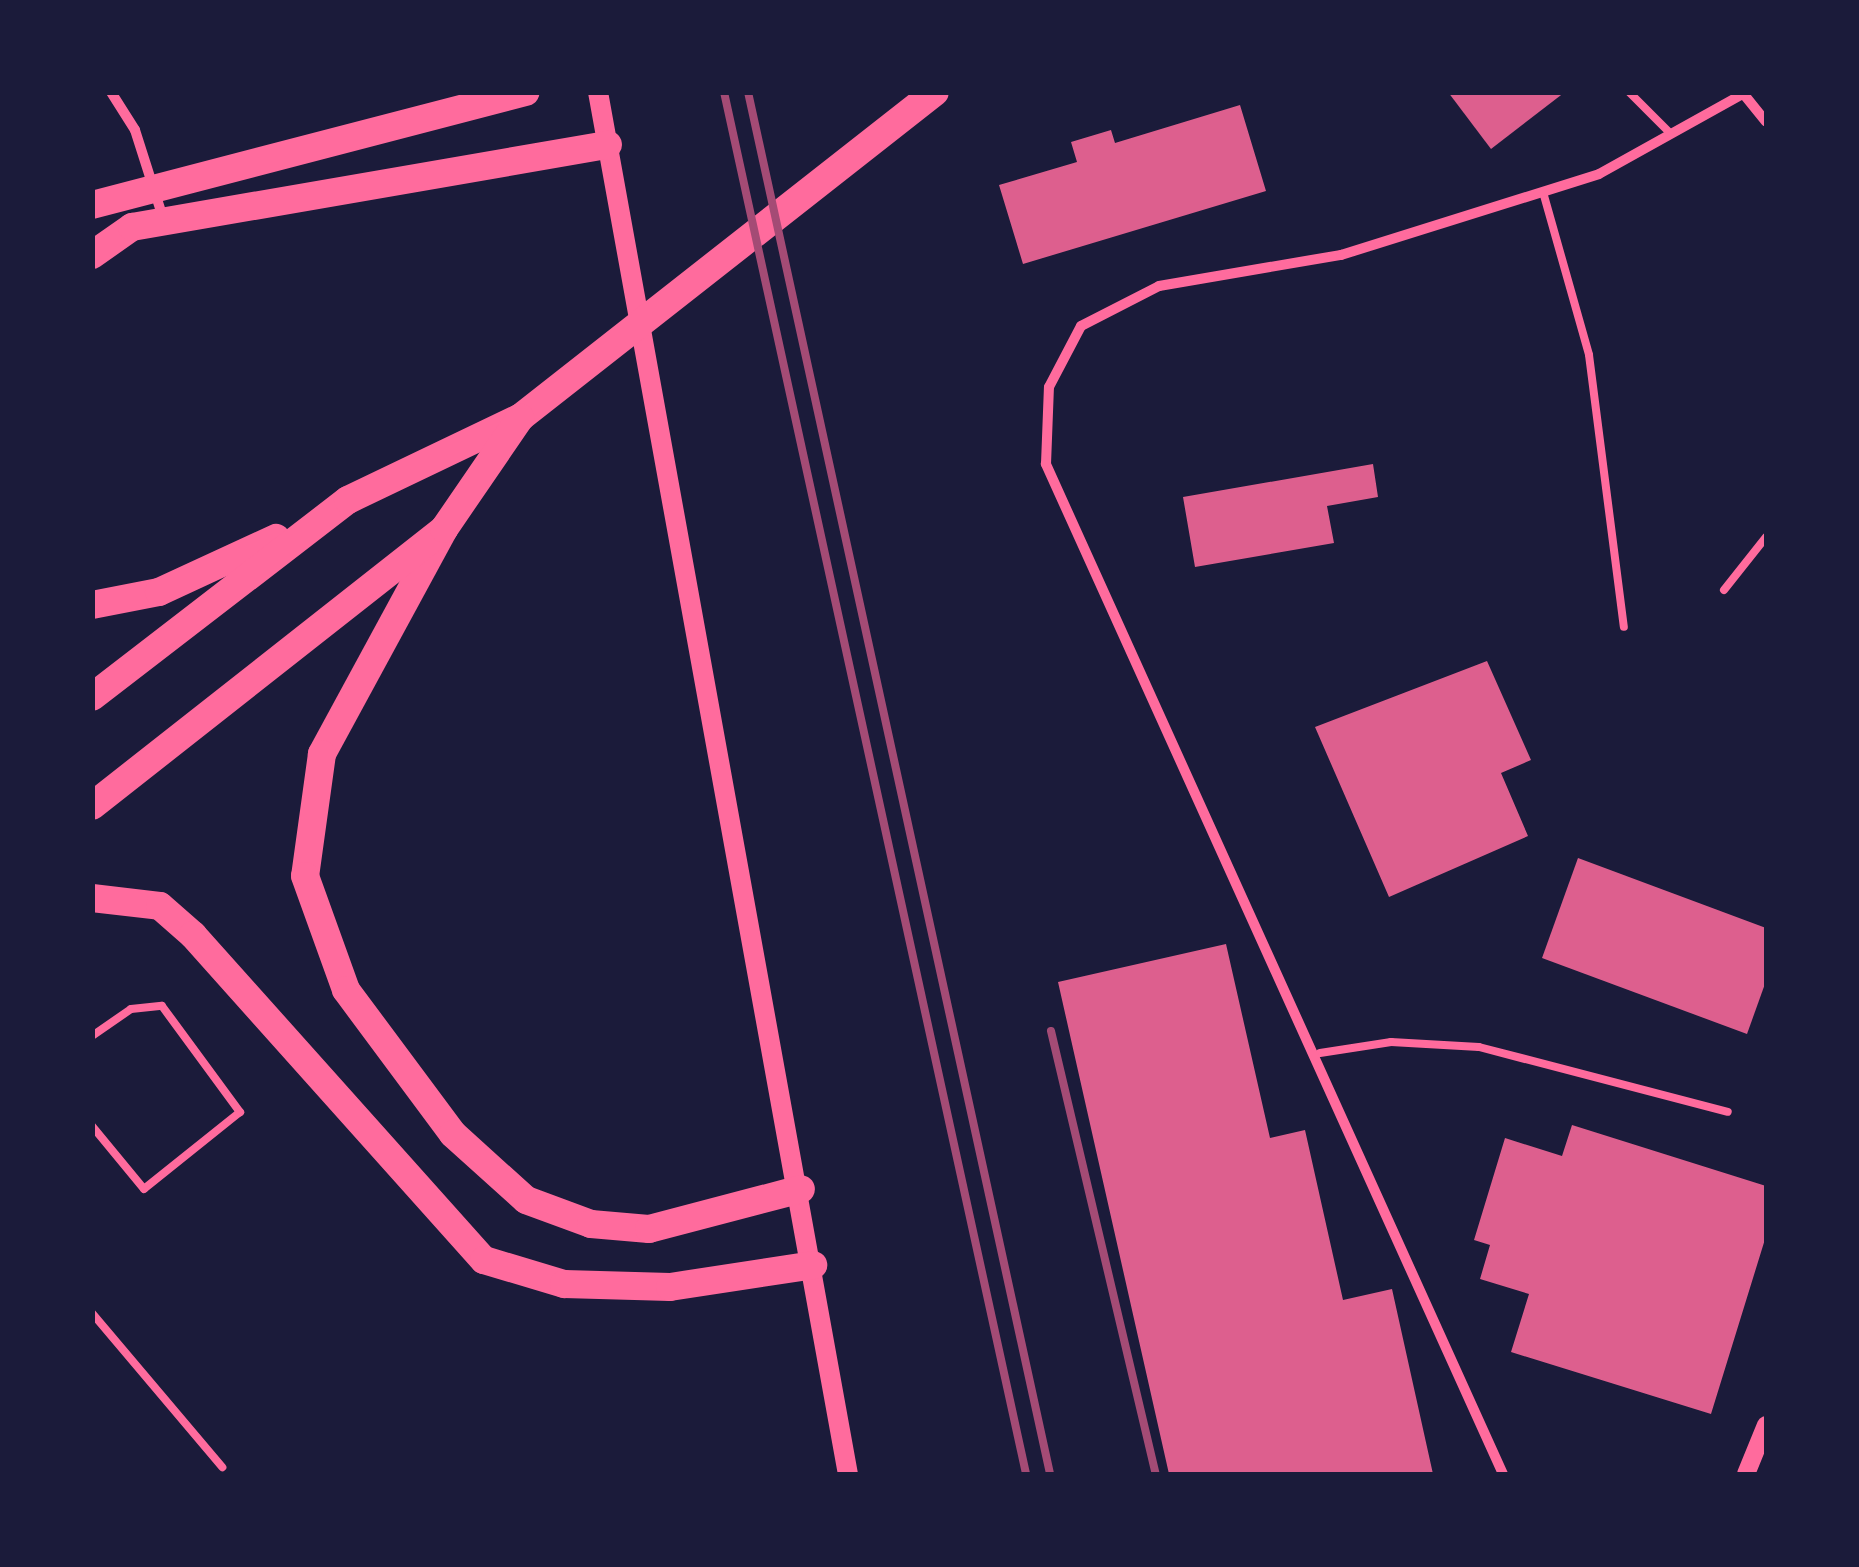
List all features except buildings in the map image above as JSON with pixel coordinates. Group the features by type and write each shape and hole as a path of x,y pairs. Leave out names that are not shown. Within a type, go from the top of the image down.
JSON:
{"highway":[{"path":"92,205 526,92"},
{"path":"92,605 218,568 521,417 935,92"},
{"path":"92,254 132,227 608,145"},
{"path":"521,417 444,530 322,754 305,876 346,990 454,1134 526,1200 591,1224 649,1228 801,1189"},
{"path":"92,697 348,500"},
{"path":"92,806 444,530"},
{"path":"92,898 160,906 192,934 484,1260 564,1284 670,1287 813,1265"}],"main road":[{"path":"598,92 801,1189 848,1474"}],"street":[{"path":"111,92 156,186 164,222"},
{"path":"1502,1474 1320,1053 1046,464 1049,387 1082,326 1159,286 1341,255 1543,192 1671,134 1743,93 1766,122"},
{"path":"1746,1474 1766,1426"}],"lane":[{"path":"1629,92 1671,134"},
{"path":"1543,192 1589,355 1624,627"},
{"path":"1724,590 1766,538"},
{"path":"92,1036 131,1009 162,1006 240,1112 144,1189 92,1126"},
{"path":"1320,1053 1391,1042 1479,1046 1728,1112"},
{"path":"92,1313 222,1467"}],"railway":[{"path":"724,92 1026,1474"},
{"path":"748,92 1050,1474"},
{"path":"1051,1031 1156,1474"}]}
